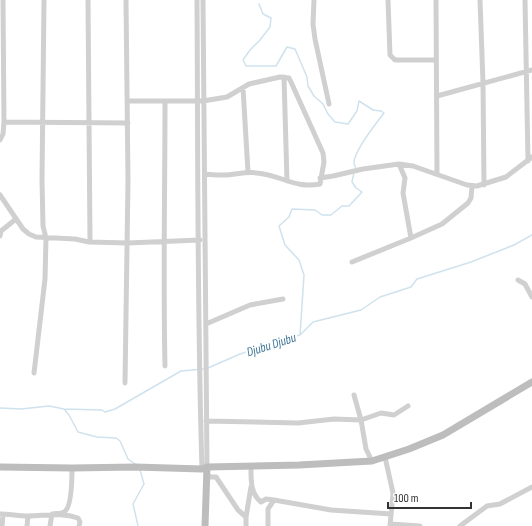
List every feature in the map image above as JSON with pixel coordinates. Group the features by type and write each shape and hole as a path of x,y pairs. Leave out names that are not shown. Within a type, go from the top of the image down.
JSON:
{"street":[{"path":"0,140 3,134 4,122 3,0"},
{"path":"34,373 46,279 46,238 43,226 42,180 44,0"},
{"path":"88,0 90,241"},
{"path":"126,0 128,100 126,383"},
{"path":"197,0 197,240 199,377 205,468 207,475 206,526"},
{"path":"202,526 206,420 203,0"},
{"path":"314,0 313,24 315,39 329,104"},
{"path":"388,0 390,55 392,58 395,60 436,60"},
{"path":"436,0 437,174"},
{"path":"480,0 484,184"},
{"path":"320,178 399,164 413,166 472,186 506,177 530,159 530,71 525,0"},
{"path":"437,96 530,71"},
{"path":"128,100 203,102 227,97 249,84 284,77 291,82 323,153 324,162 320,184 308,186 264,174 248,172 223,175 205,174"},
{"path":"284,77 287,181"},
{"path":"243,88 248,172"},
{"path":"165,101 165,242 163,277 165,366"},
{"path":"4,122 128,123"},
{"path":"399,164 404,178 403,193 411,238"},
{"path":"352,262 442,224 472,198 472,186"},
{"path":"0,195 23,229 29,234 46,238 128,243 205,240"},
{"path":"0,236 2,231 16,219"},
{"path":"518,280 525,284 532,297"},
{"path":"206,324 250,305 283,299"},
{"path":"0,467 72,468 135,466 205,468 372,461 442,435 532,382"},
{"path":"354,395 362,420 366,450 372,461"},
{"path":"206,420 298,423 334,419 362,420 381,413 394,415 408,406"},
{"path":"385,457 393,493 390,525 420,526"},
{"path":"246,526 251,487 251,466"},
{"path":"2,526 2,514 28,516 64,512 68,509 72,486 72,468"},
{"path":"207,475 216,477 238,510 246,517"},
{"path":"251,487 258,500 261,502 266,499 331,510 391,514"},
{"path":"460,526 487,506 500,504 532,487"},
{"path":"268,526 268,509 274,500"},
{"path":"50,526 52,514"},
{"path":"52,514 71,515 78,518 80,522 79,526"},
{"path":"27,526 28,516"}],"waterway":[{"path":"259,4 263,14 271,18 270,27 243,60 246,66 276,66 287,47 295,49 307,77 308,86 314,96 323,104 328,114 335,122 348,124 357,111 359,101 373,110 384,113 357,152 354,163 356,169"},
{"path":"300,335 304,275 299,260 285,245 279,226 289,217 292,209 315,210 322,215 331,215 342,206 349,206 362,192 356,188 352,182 354,172"},
{"name":"Djubu Djubu","path":"208,368 240,354 300,335 313,322 361,310 380,297 411,287 417,279 471,262 514,245 532,235"},
{"name":"Djubu Djubu","path":"0,408 21,409 49,406 64,409 102,410 105,412 115,409 181,371 204,369"},
{"path":"64,409 78,432 97,437 116,438 120,441 128,459 135,464"},
{"path":"138,526 133,504 144,484 140,470"}]}
